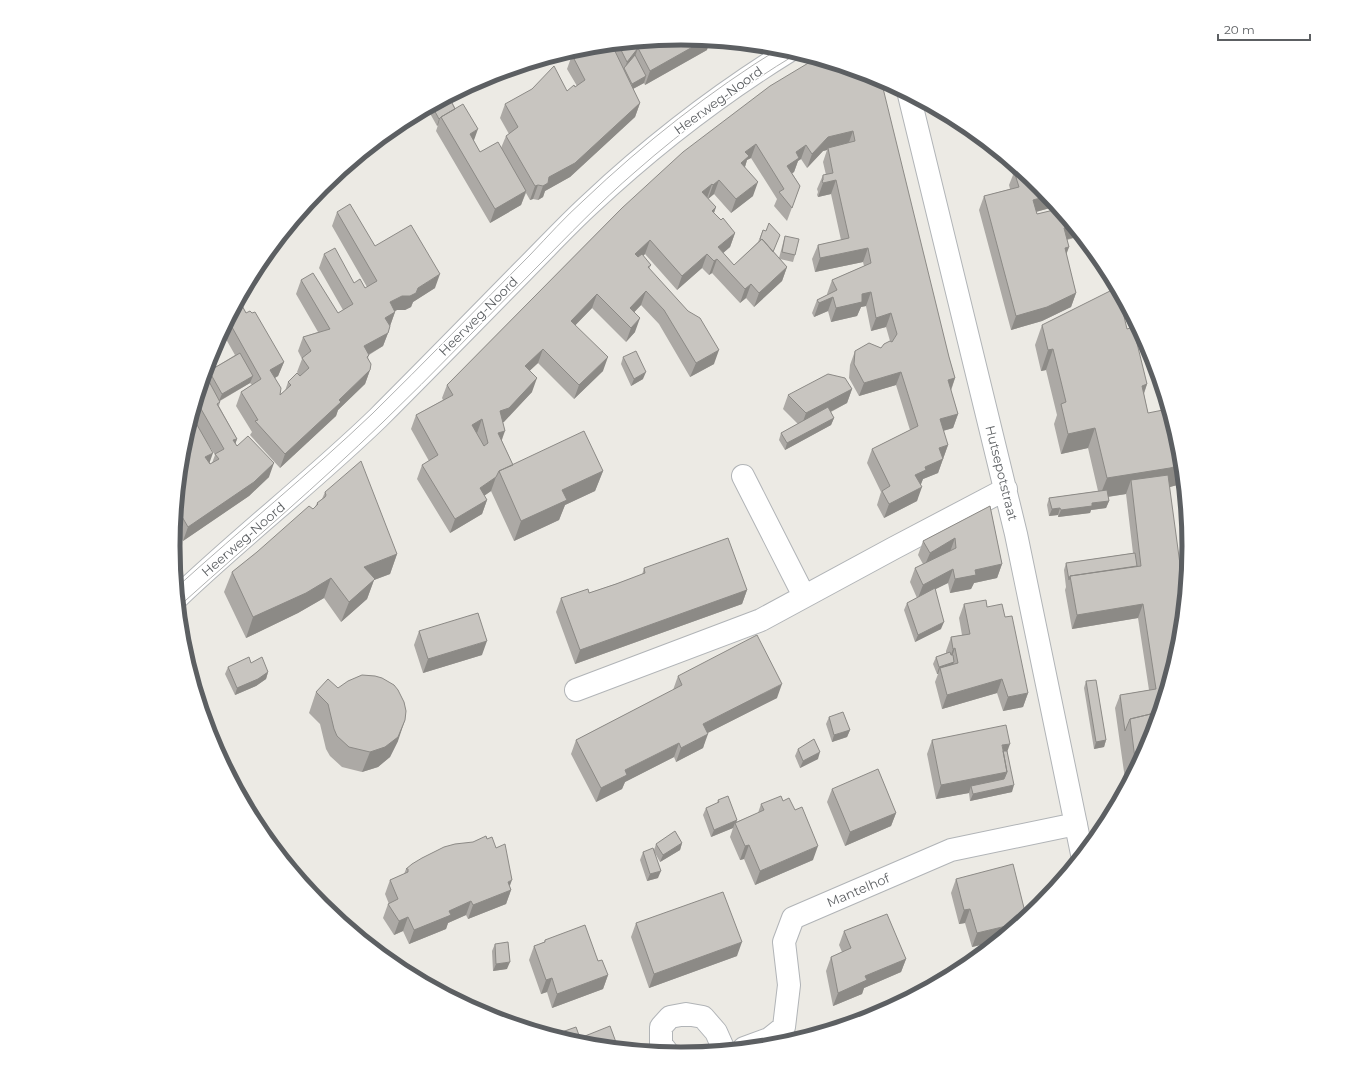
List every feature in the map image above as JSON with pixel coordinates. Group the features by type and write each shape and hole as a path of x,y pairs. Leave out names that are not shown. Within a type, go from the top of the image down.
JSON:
{"street":[{"name":"Heerweg-Noord","path":"182,593 376,419 588,205 631,166 678,127 720,96 782,56"},
{"name":"Hutsepotstraat","path":"910,101 1006,489 1081,847"},
{"path":"742,476 804,596"},
{"path":"576,690 761,620 1006,489"},
{"name":"Mantelhof","path":"769,1039 784,1027 789,985 784,942 793,918 951,850 1076,824"},
{"path":"663,1046 661,1044 661,1026 670,1017 686,1014 703,1017 716,1032 722,1045"}],"building":[{"path":"695,45 650,71 638,48 627,62 620,49 648,46"},
{"path":"614,49 640,103 575,163 549,177 548,183 543,186 535,186 506,136 518,127 505,104 532,89 554,66 567,91 574,85 575,87 585,80 573,57"},
{"path":"635,55 646,76 632,84 624,68"},
{"path":"811,62 883,88 955,378 948,380 958,414 940,419 948,445 939,448 943,459 925,467 926,470 915,475 922,487 889,504 882,491 890,486 872,449 918,426 901,372 864,383 854,364 855,351 869,343 881,348 884,344 890,341 892,342 897,334 891,313 876,318 871,292 862,294 862,302 836,308 833,297 819,303 817,300 837,290 832,280 871,263 868,248 820,258 818,245 849,238 836,180 823,183 822,181 823,175 833,173 828,148 855,141 853,131 828,137 812,154 806,145 796,152 799,158 787,166 800,186 792,208 779,192 784,189 756,144 745,152 749,156 741,163 758,182 736,199 719,180 702,192 716,207 712,211 721,220 723,218 735,233 718,247 734,265 762,239 787,267 759,293 751,284 745,289 717,259 714,261 707,254 682,276 650,240 635,254 638,257 642,254 651,265 648,267 688,311 700,318 719,350 696,363 664,310 646,291 630,308 640,318 631,328 597,294 571,321 608,357 579,385 543,349 525,366 537,378 509,408 500,411 505,431 498,433 513,465 499,471 496,477 480,488 487,500 455,519 422,465 438,455 416,415 453,395 447,385 622,208 683,152 770,86","holes":["482,419 488,443 484,446 472,425"]},
{"path":"451,101 455,109 439,119 434,110"},
{"path":"463,104 478,129 470,134 480,152 498,142 526,191 495,209 441,117"},
{"path":"1014,172 1041,198 1033,200 1037,214 1053,210 1067,227 1064,228 1069,247 1065,248 1076,293 1047,307 1016,316 984,196 1019,187"},
{"path":"350,204 375,246 411,225 440,274 418,288 416,293 410,296 402,296 390,302 395,312 385,318 390,326 388,333 364,346 369,355 367,357 371,364 370,370 339,400 341,402 285,454 255,421 258,420 241,392 261,379 231,326 242,305 246,313 250,311 252,313 255,312 284,362 270,370 281,388 280,395 291,385 288,382 297,373 300,376 309,368 302,358 311,351 303,337 330,329 301,280 313,273 338,313 353,304 324,254 335,248 354,283 360,279 365,288 377,281 337,212"},
{"path":"769,223 780,235 773,252 763,240 760,239 763,230 766,231"},
{"path":"785,236 799,239 795,255 782,252"},
{"path":"1112,290 1122,310 1127,329 1132,327 1135,334 1147,384 1142,386 1148,413 1163,410 1175,467 1107,478 1095,428 1068,434 1061,404 1066,402 1053,349 1048,350 1042,325"},
{"path":"636,351 646,372 634,379 623,357"},
{"path":"240,353 253,376 222,394 211,374 213,369"},
{"path":"828,374 845,378 852,389 806,413 788,395"},
{"path":"209,381 220,402 217,404 237,439 233,440 237,446 248,436 274,463 254,482 188,527 181,513 184,481 196,422 213,453 205,457 210,464 219,459 215,454 224,449 200,407"},
{"path":"828,407 834,418 787,443 781,433"},
{"path":"584,431 603,471 562,490 567,500 521,521 499,471"},
{"path":"361,461 397,554 364,567 375,579 349,602 331,578 306,593 253,617 232,572 309,506 313,509 318,504 317,503 325,497 325,492"},
{"path":"1168,475 1181,573 1178,611 1172,644 1165,676 1153,714 1130,719 1125,731 1120,695 1156,689 1143,604 1077,615 1070,576 1141,566 1131,480"},
{"path":"1107,490 1109,501 1092,503 1092,506 1061,510 1060,508 1052,509 1049,498"},
{"path":"990,506 1002,564 975,570 976,575 955,579 953,569 923,585 915,568 956,548 955,538 930,553 923,541"},
{"path":"728,538 747,590 580,650 561,598 588,589 589,593 616,584 645,573 644,568"},
{"path":"1135,553 1137,566 1070,576 1069,580 1066,563"},
{"path":"935,588 944,622 918,635 907,603"},
{"path":"986,600 987,607 1002,604 1005,617 1012,616 1028,693 1008,697 1002,679 947,695 940,668 958,663 951,637 970,634 964,604"},
{"path":"478,613 487,641 428,659 419,631"},
{"path":"757,635 782,684 703,724 708,734 681,748 679,743 625,770 627,775 601,788 576,740 682,685 678,676"},
{"path":"950,652 951,655 953,655 954,662 939,667 936,657"},
{"path":"249,657 251,663 262,657 268,672 258,679 237,688 228,667"},
{"path":"362,675 382,678 394,685 404,702 406,711 405,720 398,737 385,747 370,752 349,747 337,736 328,704 316,692 328,679 338,688 348,681"},
{"path":"1096,680 1106,740 1096,742 1086,681"},
{"path":"843,712 850,730 834,735 829,717"},
{"path":"1153,714 1135,758 1130,719"},
{"path":"1006,725 1010,744 1002,745 1007,772 941,785 932,740"},
{"path":"814,739 820,752 803,761 798,749"},
{"path":"1003,751 1007,751 1014,785 973,794 971,786 1004,779 1007,772"},
{"path":"878,769 896,813 850,832 832,789"},
{"path":"728,796 737,820 714,830 706,808 719,802 718,800"},
{"path":"781,796 783,801 789,798 795,810 802,807 818,846 760,871 749,845 745,846 735,823 764,810 761,804"},
{"path":"675,831 682,843 663,855 656,844"},
{"path":"486,836 487,839 492,837 496,848 505,844 512,880 508,882 511,890 473,905 471,901 449,911 451,915 414,930 408,917 399,921 388,904 398,899 390,880 408,872 408,869 406,869 412,864 444,847 473,842"},
{"path":"653,848 661,871 650,874 643,852"},
{"path":"1013,864 1025,910 1008,926 977,933 970,909 964,910 956,879"},
{"path":"723,892 742,942 654,974 636,923"},
{"path":"887,914 906,959 865,976 867,980 838,993 831,957 851,948 844,931"},
{"path":"585,925 598,961 602,960 608,975 557,994 552,978 546,980 534,946 545,942 545,940"},
{"path":"508,942 510,962 496,964 495,944"},
{"path":"610,1026 616,1043 616,1043 583,1037"},
{"path":"576,1027 579,1036 561,1032"}],"tram line":[{"path":"181,583 372,414 577,206 630,158 703,100 771,54"},
{"path":"183,603 358,446 622,183 673,140 714,109 755,80 791,58"}]}
